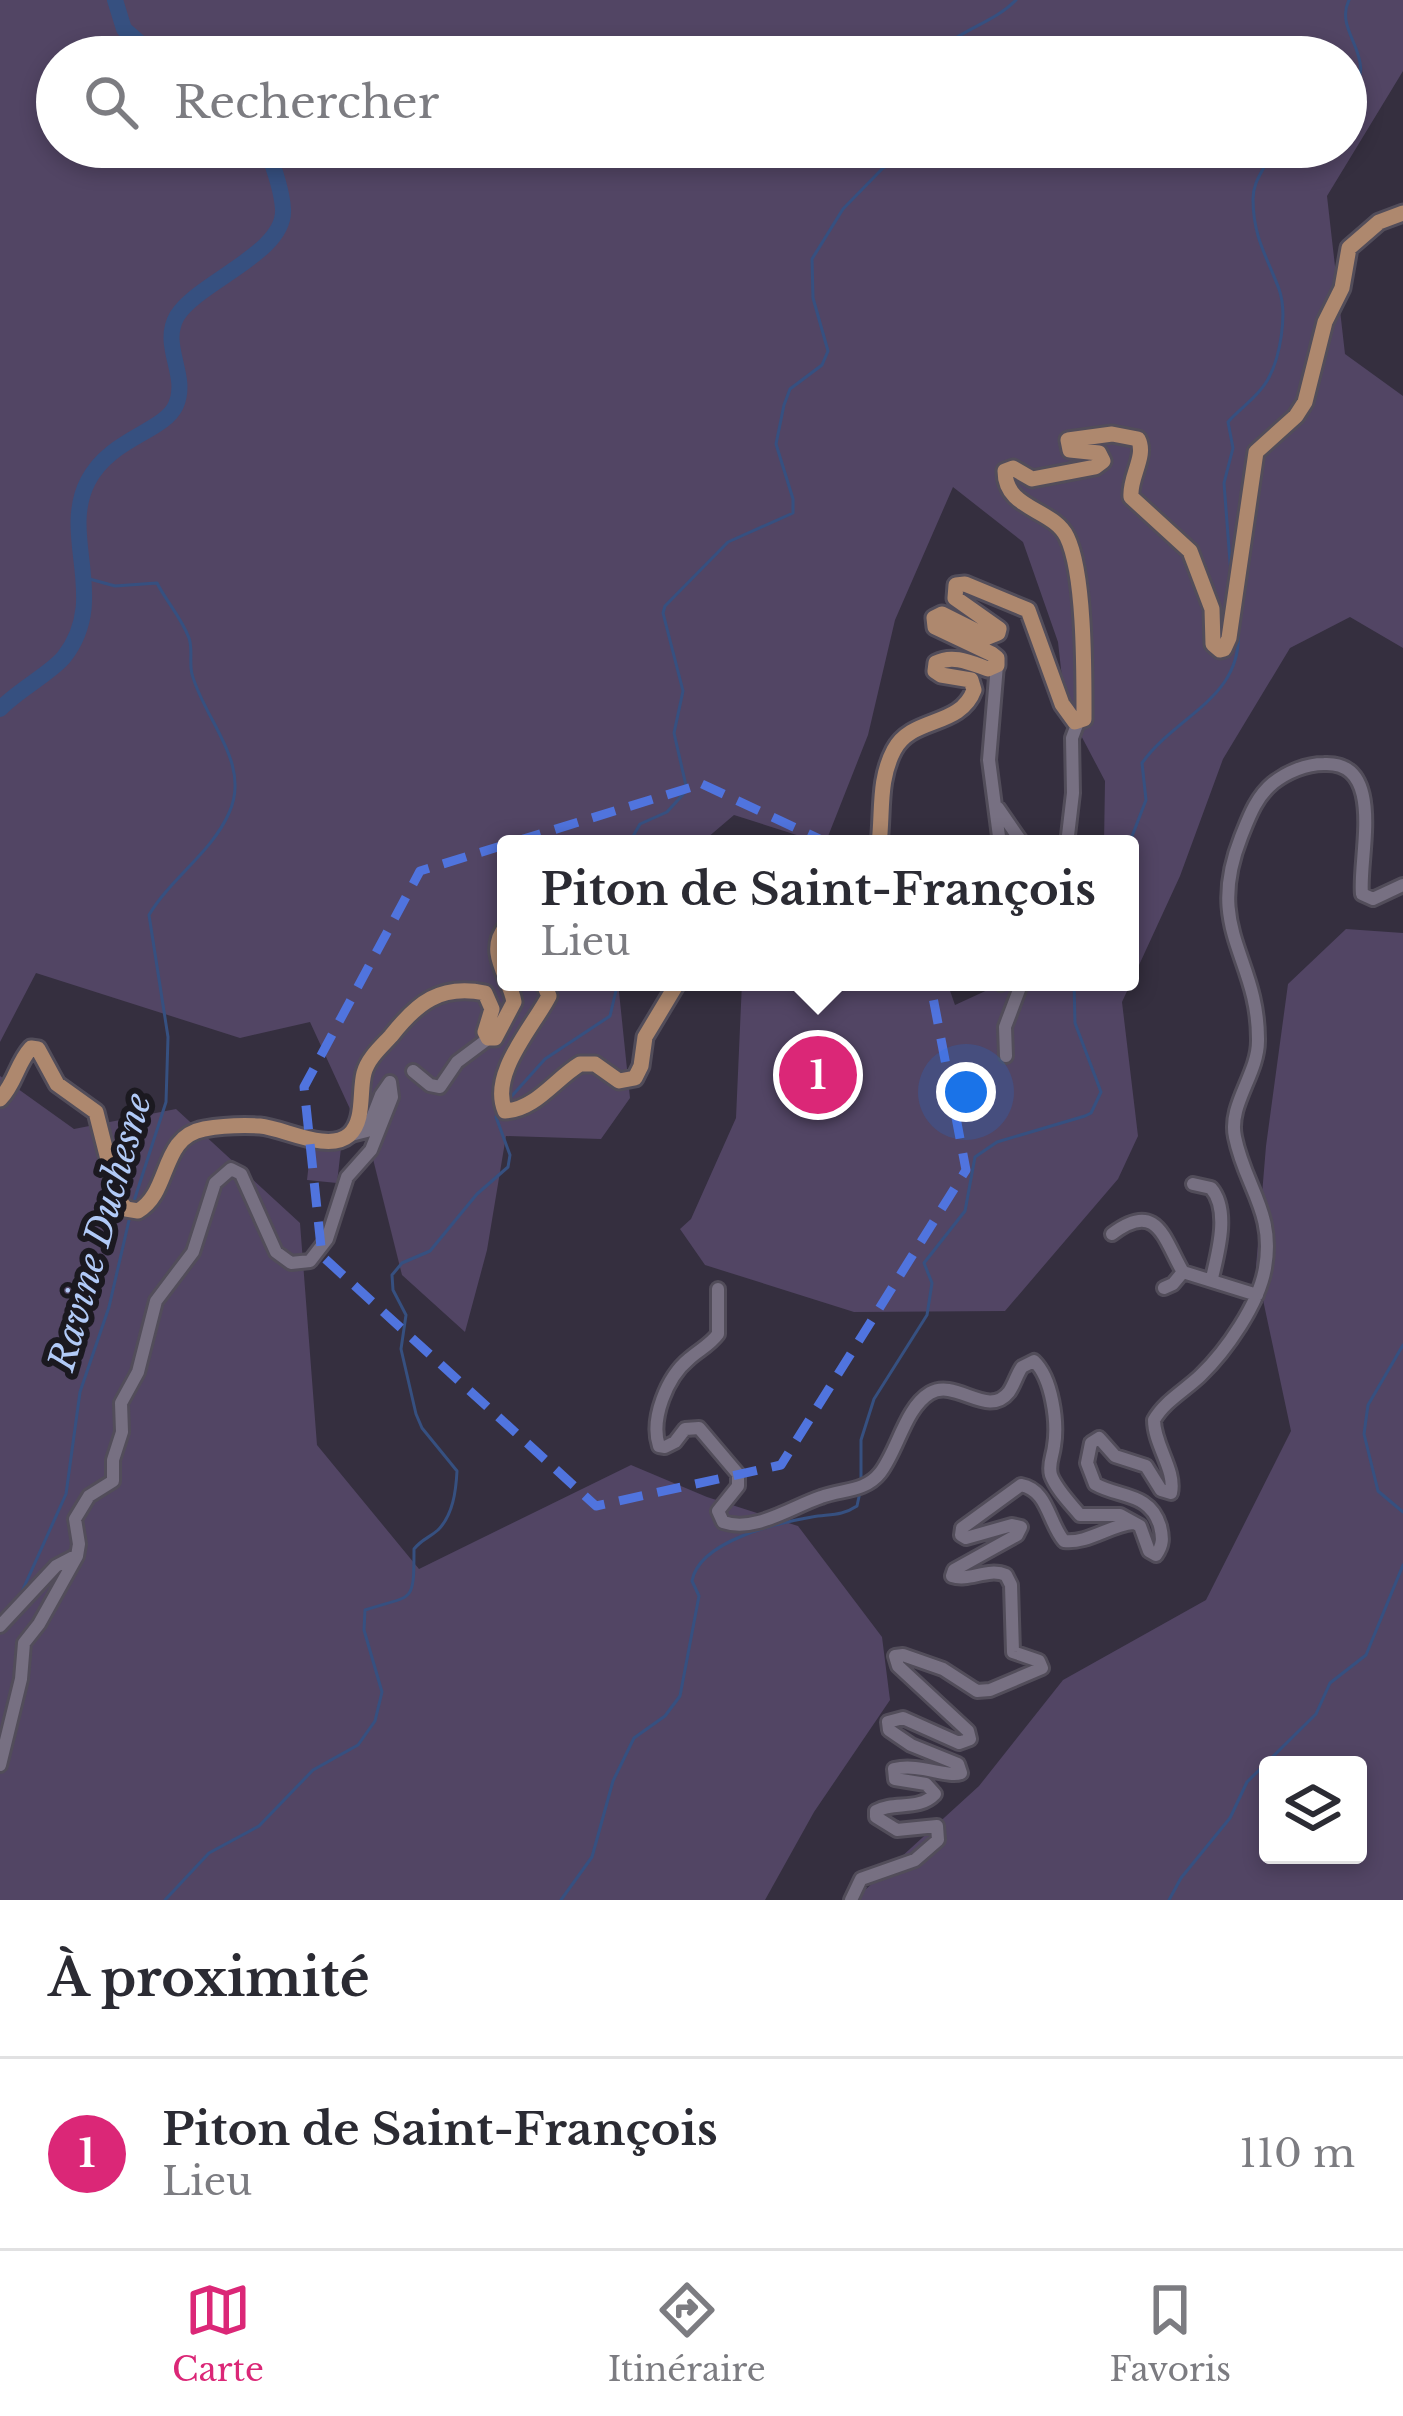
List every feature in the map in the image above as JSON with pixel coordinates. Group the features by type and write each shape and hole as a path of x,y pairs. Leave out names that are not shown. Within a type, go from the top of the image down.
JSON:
{"main road":[{"path":"879,835 882,786 896,746 910,733 962,710 974,690 970,680 940,675 936,663 963,661 988,669 998,665 992,654 935,627 934,618 942,614 988,637 998,633 993,621 955,598 956,585 965,584 1028,610 1062,704 1078,722 1084,712 1071,551 1060,527 1011,492 1005,471 1013,468 1032,478 1095,467 1103,461 1100,453 1074,452 1068,440 1112,434 1138,439 1142,450 1131,497 1190,551 1212,609 1213,644 1224,649 1256,452 1296,416 1305,401 1325,322 1341,292 1349,248 1363,233 1401,219"},
{"path":"0,1099 26,1054 33,1047 38,1049 57,1084 96,1112 130,1208 151,1201 179,1142 194,1132 260,1126 331,1142 347,1136 356,1124 369,1061 418,1004 449,992 484,993 491,1004 485,1026 489,1039 499,1034 514,1002 510,991"},
{"path":"549,991 515,1054 500,1096 505,1111 534,1101 580,1064 595,1064 619,1081 635,1078 645,1037 673,991"}],"street":[{"path":"998,665 989,760 999,835"},
{"path":"1068,835 1072,738 1078,722"},
{"path":"718,1289 718,1334 677,1371 660,1406 656,1436 659,1446 665,1447 685,1429 699,1428 738,1474 738,1486 718,1511 723,1522 743,1525 864,1486 879,1475 919,1403 929,1394 952,1389 982,1401 1000,1399 1011,1389 1022,1366 1034,1361 1048,1384 1055,1429 1050,1465 1054,1482 1080,1516 1120,1515 1144,1532 1149,1551 1158,1553 1162,1535 1155,1515 1130,1494 1095,1484 1087,1463 1089,1445 1099,1438 1115,1456 1146,1466 1161,1490 1171,1493 1173,1483 1154,1420 1202,1374 1257,1294 1264,1275 1268,1227 1233,1131 1258,1047 1252,1002 1227,920 1226,888 1234,854 1256,802 1277,780 1314,765 1338,765 1357,780 1364,801 1362,894 1373,899 1403,885"},
{"path":"994,802 1017,835"},
{"path":"1006,1056 1005,1027 1019,991"},
{"path":"413,1070 430,1085 440,1087 457,1062 489,1039"},
{"path":"0,1765 23,1669 24,1643 77,1555 75,1519 89,1496 113,1480 113,1460 122,1432 121,1402 138,1372 156,1301 193,1252 218,1178 231,1169 241,1174 276,1252 291,1263 310,1261 327,1239 347,1177 370,1150 392,1097 390,1082 367,1131 347,1136"},
{"path":"1193,1184 1211,1189 1220,1203 1212,1278"},
{"path":"1112,1234 1136,1221 1156,1225 1168,1238 1183,1272"},
{"path":"1183,1272 1257,1294"},
{"path":"1164,1288 1183,1272"},
{"path":"851,1900 861,1879 922,1857 940,1834 937,1826 898,1830 878,1820 876,1811 882,1807 915,1804 934,1796 926,1784 897,1780 891,1774 894,1769 962,1773 958,1764 898,1738 888,1722 903,1718 959,1743 970,1739 968,1731 898,1666 895,1656 944,1669 977,1691 991,1690 1042,1668 1036,1660 1013,1652 1011,1585 1006,1575 952,1576 954,1570 1017,1535 1020,1526 966,1538 962,1528 1021,1485 1040,1495 1064,1541 1075,1542 1108,1527 1133,1523"},
{"path":"0,1626 56,1566 77,1555"}],"highlighted area":[{"path":"702,784 911,882 966,1170 781,1465 596,1506 322,1256 304,1087 420,871"}],"shaded area":[{"path":"0,0 1403,0 1403,71 1367,130 1367,36 36,36 36,168 1344,168 1327,196 1345,354 1403,396 1403,648 1350,617 1290,648 1223,759 1180,876 1139,965 1139,835 1104,835 1105,781 1065,705 1058,642 1023,542 953,487 895,620 868,735 829,835 797,835 734,815 711,835 497,835 497,991 619,991 630,1098 601,1139 506,1136 487,1250 465,1332 402,1275 373,1159 310,1022 240,1038 36,973 0,1042"},
{"path":"1346,929 1403,933 1403,1900 854,1900 979,1786 1063,1680 1206,1600 1291,1431 1256,1267 1266,1146 1288,984"},
{"path":"742,991 950,991 955,1005 985,991 1127,991 1122,1002 1138,1136 1118,1179 1005,1311 854,1312 705,1265 680,1229 691,1219 736,1118"},
{"path":"0,1076 74,1129 176,1109 300,1223 317,1445 419,1569 631,1465 707,1497 798,1526 882,1637 890,1700 814,1812 765,1900 0,1900"},
{"path":"311,1145 341,1148 337,1183 307,1180"}],"waterway":[{"path":"115,0 124,29 132,36"},
{"path":"959,36 1016,0"},
{"path":"1349,0 1346,12 1351,36"},
{"path":"0,709 58,663 77,635 84,590 78,524 88,481 109,455 160,422 176,405 179,383 172,338 177,316 271,239 283,209 273,168"},
{"path":"634,835 640,824 667,812 687,790 674,733 683,691 665,606 728,542 793,513 776,444 784,405 790,389 822,365 828,351 813,298 812,259 843,209 883,168"},
{"path":"1231,575 1224,483 1233,448 1228,422 1267,381 1283,323 1282,299 1255,225 1254,191 1263,168"},
{"name":"Ravine Duchesne","path":"86,578 115,586 157,583 189,638 192,674 235,777 235,795 222,827 149,915 168,1037 166,1102 134,1201"},
{"path":"1132,835 1146,800 1142,763 1220,688 1237,651 1238,626"},
{"path":"510,1098 545,1059 610,1016 616,991"},
{"path":"861,1483 861,1440 874,1399 927,1315 932,1283 924,1263 965,1211 975,1157 997,1142 1091,1113 1101,1092 1075,1023 1074,991"},
{"path":"165,1900 209,1853 259,1826 313,1770 358,1745 375,1721 382,1692 364,1630 365,1610 402,1599 411,1589 414,1549 447,1517 457,1471 416,1414 401,1349 406,1315 393,1290 392,1275 402,1263 430,1251 477,1194 508,1167 510,1155 496,1117 499,1110"},
{"name":"Ravine Duchesne","path":"20,1596 66,1494 80,1392 109,1307 130,1216"},
{"path":"1403,1345 1368,1405 1364,1434 1378,1491 1403,1512"},
{"path":"561,1900 592,1857 613,1781 634,1738 665,1716 680,1696 699,1596 692,1581 698,1567 742,1536 851,1509 857,1506 860,1492"},
{"path":"1169,1900 1230,1818 1247,1782 1316,1714 1330,1683 1366,1655 1403,1565"}],"place":[{"name":"Piton de Saint-François","path":"818,1075"}]}
